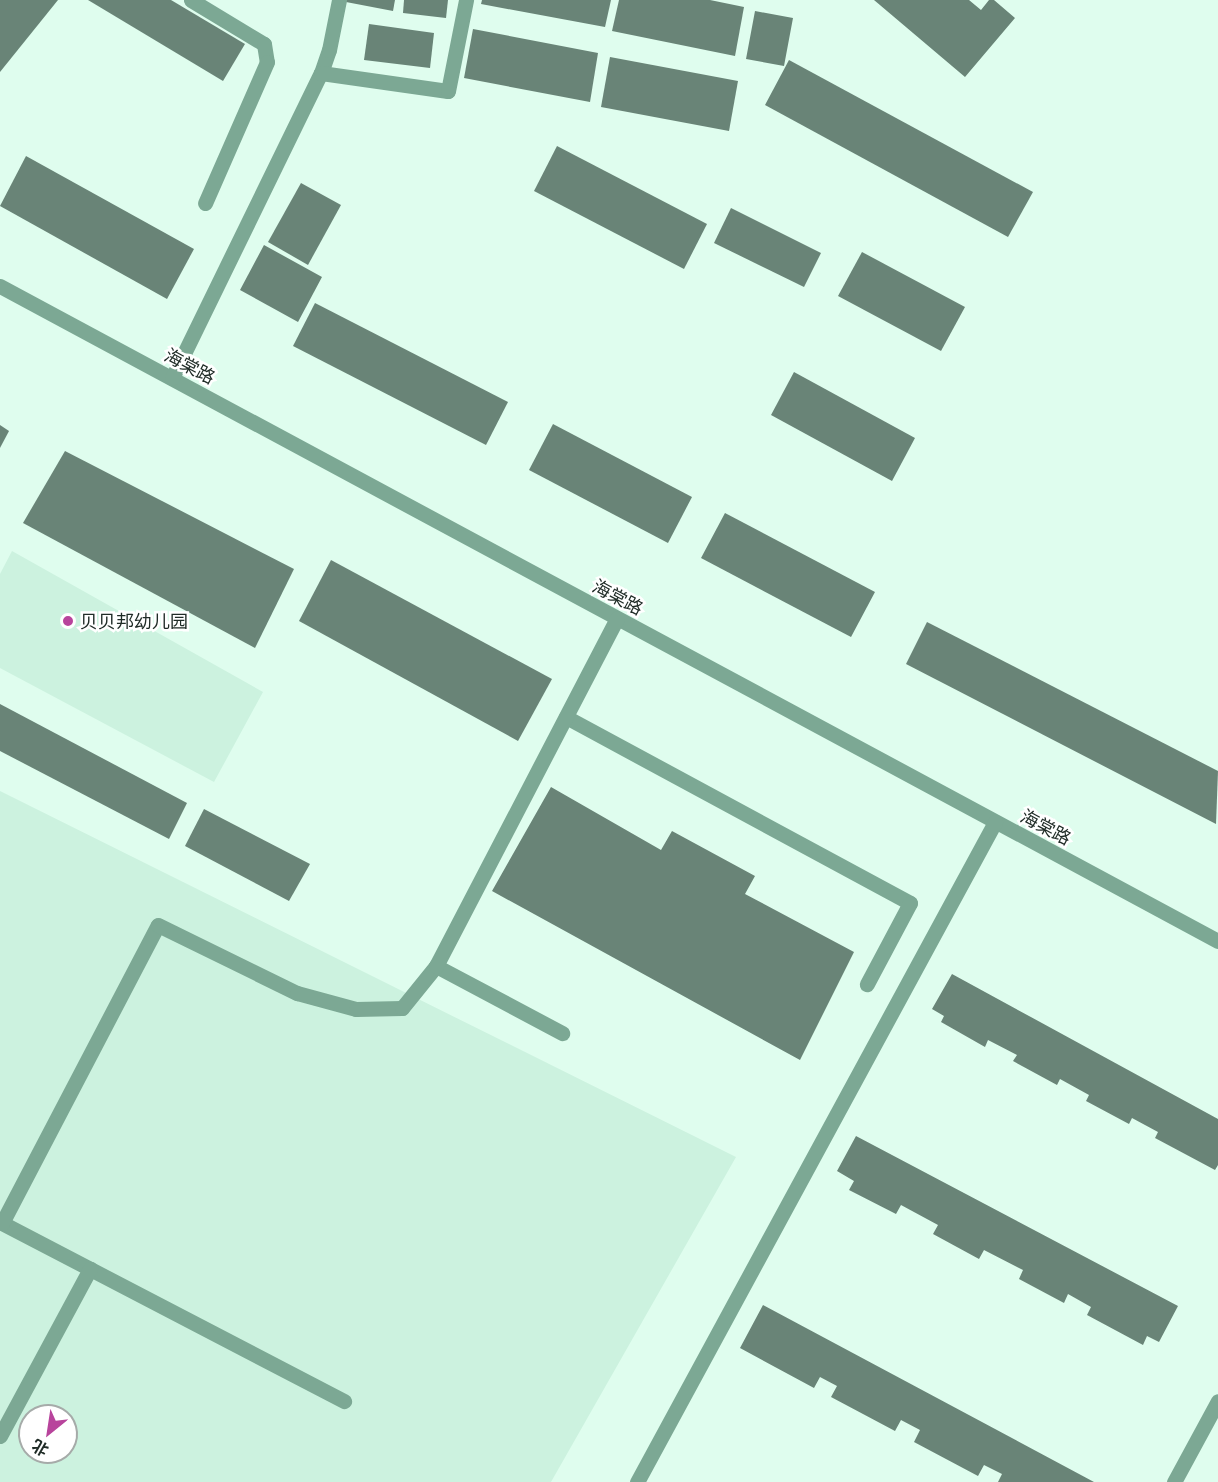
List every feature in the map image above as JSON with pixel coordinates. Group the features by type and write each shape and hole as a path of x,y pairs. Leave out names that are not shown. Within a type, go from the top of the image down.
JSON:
{"street":[{"path":"191,0 264,44 267,62 205,203"},
{"path":"172,378 321,73 329,50 339,0"},
{"path":"321,73 448,91 466,0"},
{"name":"海棠路","path":"0,286 1218,941"},
{"path":"344,1401 1,1223 158,925 297,993 356,1009 402,1008 436,966 617,618"},
{"path":"566,717 910,903 867,984"},
{"path":"637,1482 995,822"},
{"path":"436,966 562,1033"},
{"path":"0,1436 90,1269"},
{"path":"1174,1482 1218,1401"}],"shaded area":[{"name":"贝贝邦幼儿园","path":"12,551 263,692 214,782 0,668 0,574"},
{"path":"0,791 736,1157 551,1482 0,1482"}],"building":[{"path":"0,0 58,0 0,72"},
{"path":"88,0 171,0 245,44 223,81"},
{"path":"346,0 395,0 393,11 346,2"},
{"path":"404,0 448,0 446,18 403,13"},
{"path":"482,0 611,0 605,27 481,4"},
{"path":"619,0 710,0 744,7 735,56 612,31"},
{"path":"874,0 969,0 981,10 989,0 994,0 1015,18 965,77"},
{"path":"755,11 793,18 784,66 746,59"},
{"path":"369,24 434,33 430,68 364,60"},
{"path":"473,29 598,53 590,102 464,78"},
{"path":"610,57 738,81 729,131 601,107"},
{"path":"789,60 1033,192 1008,237 765,105"},
{"path":"557,146 707,224 684,269 534,191"},
{"path":"26,156 194,249 167,299 0,206"},
{"path":"301,183 341,205 308,265 268,242"},
{"path":"731,208 821,253 804,287 714,243"},
{"path":"264,245 322,277 298,322 240,290"},
{"path":"862,252 965,307 941,351 838,296"},
{"path":"315,303 508,402 486,445 293,346"},
{"path":"794,372 915,438 892,481 771,415"},
{"path":"553,424 692,497 668,543 529,470"},
{"path":"0,425 9,431 0,448"},
{"path":"65,451 294,569 255,648 23,523"},
{"path":"725,513 875,592 851,637 701,558"},
{"path":"331,560 552,679 518,741 299,621"},
{"path":"927,622 1218,771 1216,824 906,664"},
{"path":"0,704 187,803 169,839 0,751"},
{"path":"551,787 661,850 672,831 755,876 745,894 854,952 800,1060 492,891"},
{"path":"204,809 310,864 289,901 185,846"},
{"path":"952,974 1218,1119 1218,1165 1215,1170 1155,1138 1158,1132 1132,1118 1129,1124 1086,1101 1089,1095 1060,1079 1057,1085 1013,1061 1017,1055 988,1040 985,1047 941,1022 944,1016 932,1009"},
{"path":"856,1136 1178,1306 1159,1342 1147,1336 1143,1345 1087,1315 1091,1307 1068,1294 1064,1303 1019,1279 1023,1270 984,1250 979,1259 933,1234 938,1225 901,1205 896,1214 849,1190 854,1181 837,1171"},
{"path":"763,1305 1094,1482 998,1482 1002,1474 984,1465 978,1476 914,1442 920,1430 901,1420 895,1431 831,1397 837,1386 820,1377 814,1388 740,1348"}],"place":[{"name":"贝贝邦幼儿园","path":"68,621"}]}
